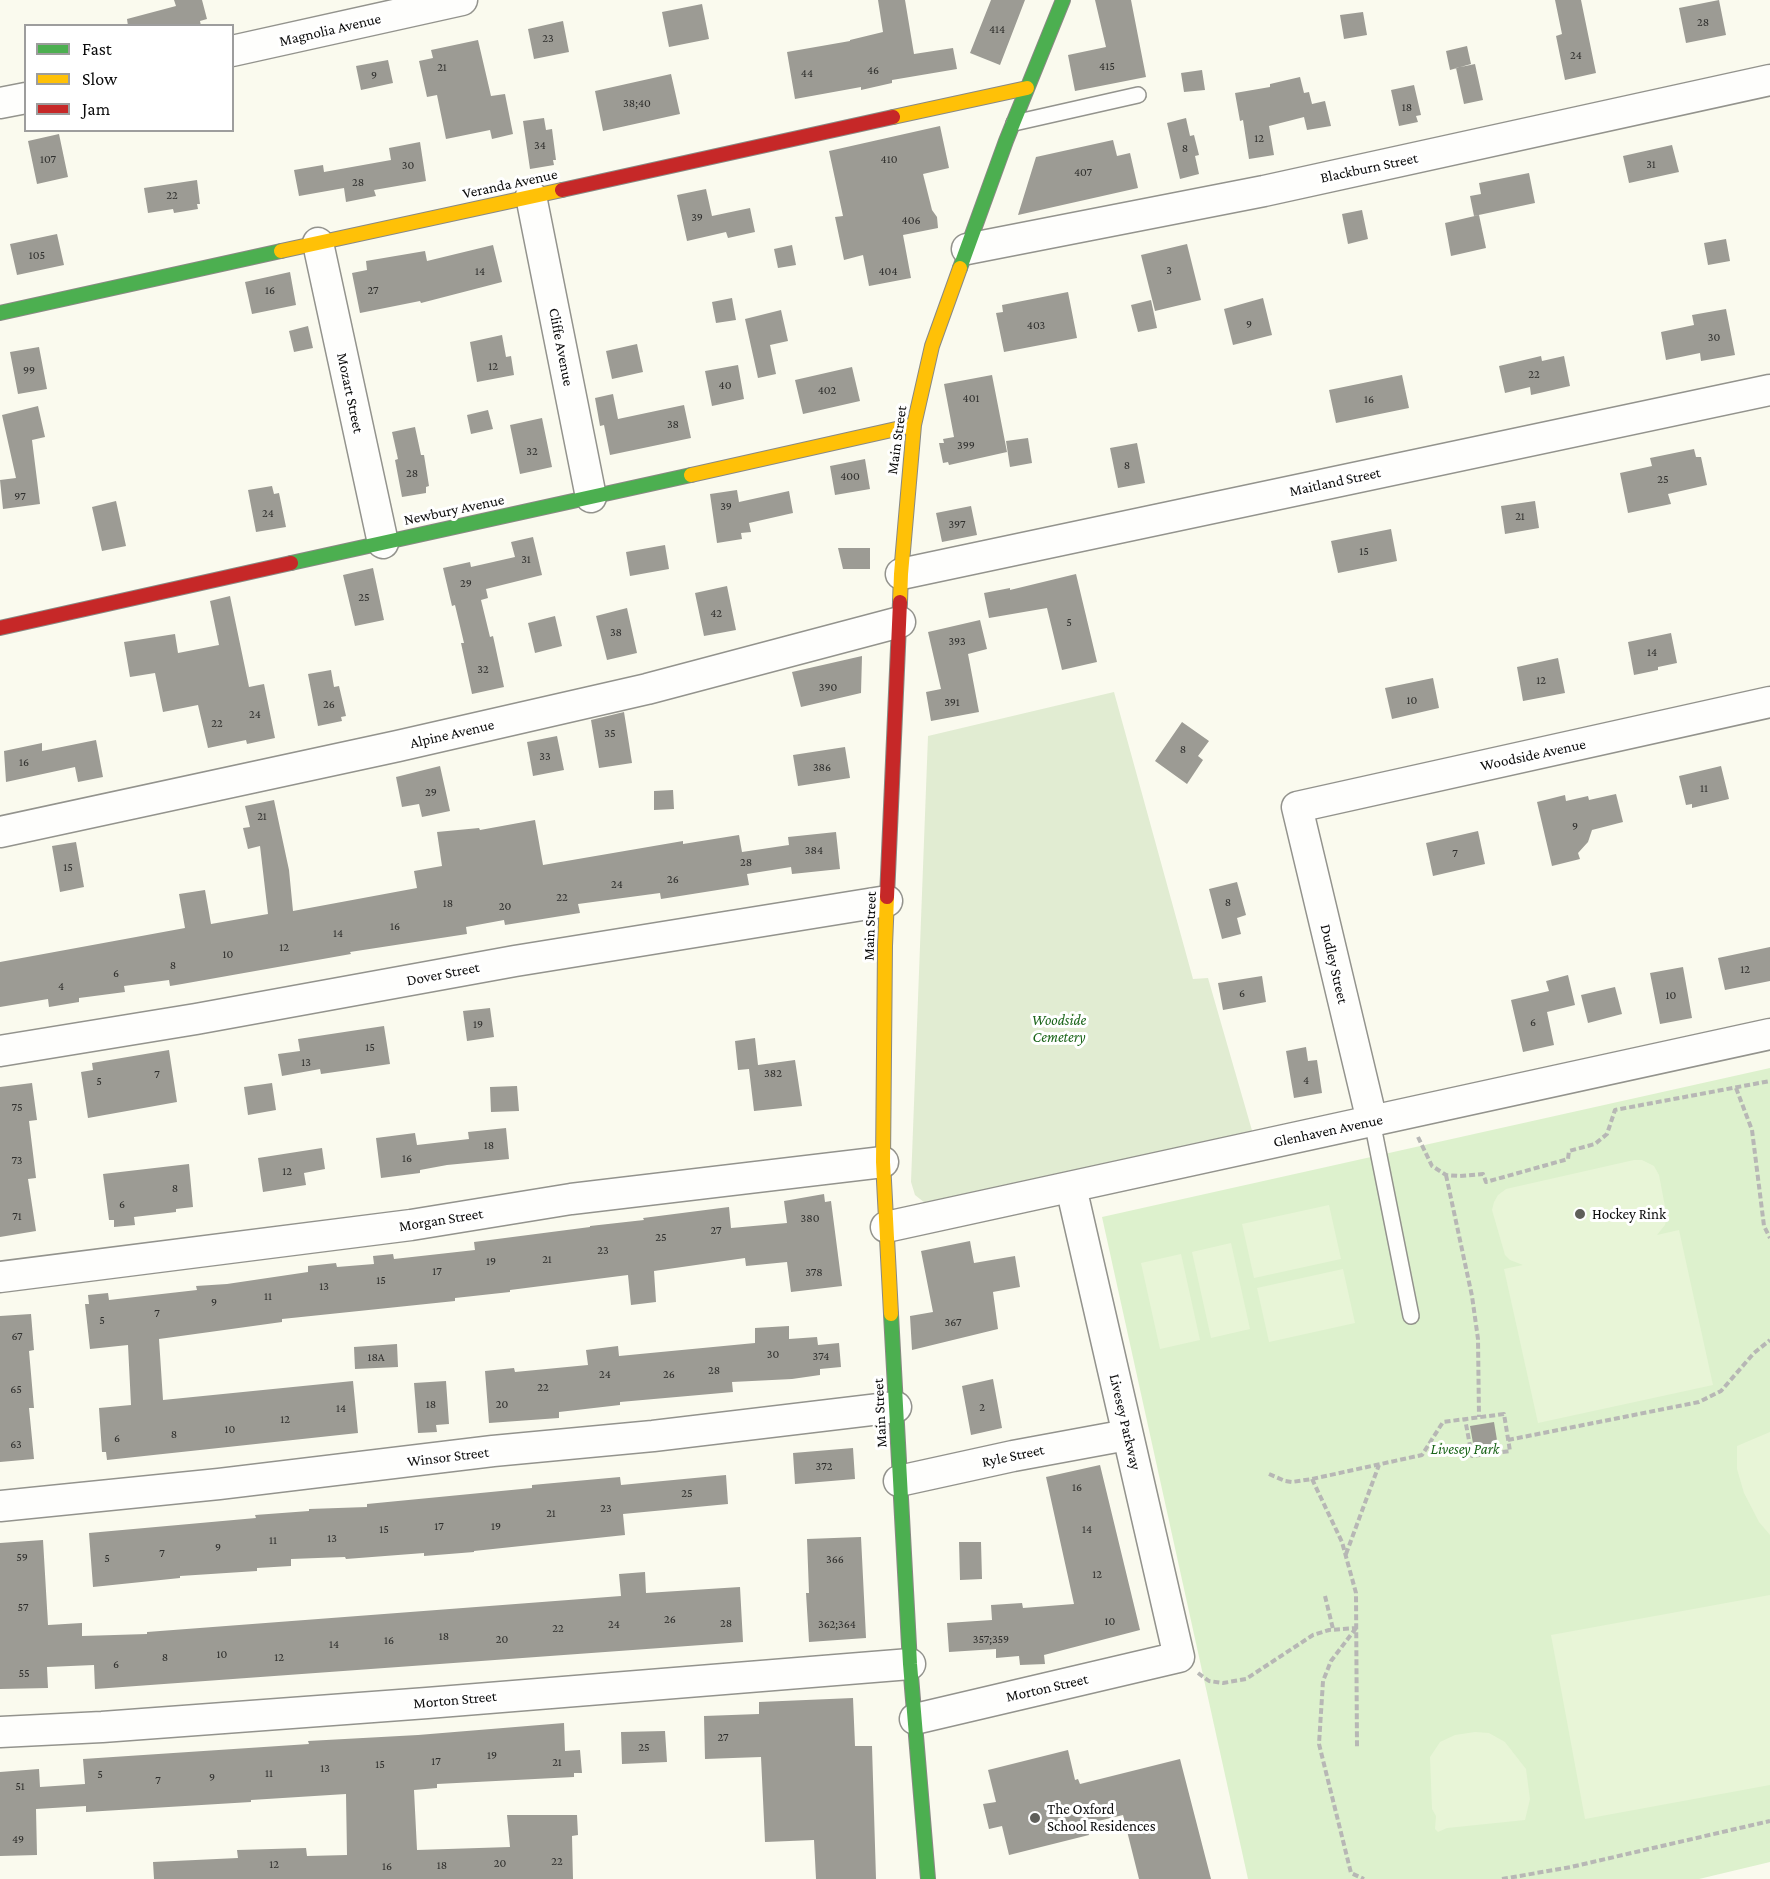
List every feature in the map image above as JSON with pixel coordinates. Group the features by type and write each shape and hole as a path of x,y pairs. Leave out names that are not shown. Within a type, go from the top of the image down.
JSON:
{"street":[{"name":"Magnolia Avenue","path":"234,51 462,0"},
{"name":"Main Street","path":"928,1879 910,1664 883,1162 883,1037 887,901 901,574 914,425 932,346 1027,88 1063,0"},
{"name":"Blackburn Street","path":"967,249 1264,191 1770,80"},
{"name":"Veranda Avenue","path":"0,313 1027,88"},
{"path":"0,103 24,98"},
{"name":"Cliffe Avenue","path":"531,196 591,497"},
{"name":"Mozart Street","path":"318,243 383,543"},
{"name":"Maitland Street","path":"901,574 1770,390"},
{"name":"Newbury Avenue","path":"0,628 914,425"},
{"name":"Alpine Avenue","path":"0,832 398,746 647,689 900,622"},
{"name":"Woodside Avenue","path":"1297,807 1770,702"},
{"name":"Dudley Street","path":"1297,807 1372,1121"},
{"name":"Dover Street","path":"0,1052 515,961 887,901"},
{"name":"Glenhaven Avenue","path":"886,1227 1770,1034"},
{"name":"Morgan Street","path":"0,1277 411,1225 571,1199 655,1191 883,1162"},
{"name":"Livesey Parkway","path":"1071,1187 1179,1657"},
{"name":"Winsor Street","path":"0,1506 219,1484 493,1451 653,1436 896,1407"},
{"name":"Ryle Street","path":"899,1482 1004,1458 1127,1434"},
{"name":"Morton Street","path":"915,1719 1179,1657"},
{"name":"Morton Street","path":"0,1732 102,1727 415,1704 910,1664"}],"lane":[{"path":"1014,123 1138,95"},
{"path":"1372,1121 1411,1316"}],"path":[{"path":"1417,1136 1432,1166 1446,1175 1483,1174 1486,1182 1568,1159 1569,1151 1595,1144 1607,1134 1615,1110 1770,1081"},
{"path":"1736,1088 1752,1130 1764,1226 1770,1238"},
{"path":"1446,1175 1473,1296 1478,1339 1479,1417"},
{"path":"1508,1440 1699,1402 1721,1391 1754,1353 1770,1340"},
{"path":"1269,1474 1285,1482 1312,1479 1422,1455 1443,1422 1479,1417 1504,1414 1510,1451 1472,1456 1465,1419"},
{"path":"1346,1555 1379,1465"},
{"path":"1312,1479 1342,1542 1356,1593 1357,1747"},
{"path":"1324,1596 1334,1629"},
{"path":"1179,1657 1209,1681 1222,1683 1246,1679 1313,1635 1334,1629 1357,1628"},
{"path":"1357,1628 1331,1661 1323,1681 1319,1744 1351,1873 1364,1879"},
{"path":"1502,1879 1571,1868 1770,1821"}],"green space":[{"name":"Woodside Cemetery","path":"1114,692 1193,979 1208,978 1253,1134 931,1204 925,1203 915,1195 911,1182 928,736"},
{"name":"Livesey Park","path":"1770,1068 1770,1862 1699,1879 1248,1879 1102,1217"},
{"path":"1642,1160 1654,1166 1659,1175 1667,1217 1665,1225 1657,1235 1679,1230 1713,1385 1538,1423 1504,1269 1523,1265 1510,1260 1505,1255 1492,1210 1494,1202 1498,1195 1506,1189"},
{"path":"1329,1205 1341,1259 1254,1278 1242,1224"},
{"path":"1231,1243 1250,1329 1211,1338 1192,1252"},
{"path":"1181,1254 1200,1340 1160,1349 1141,1263"},
{"path":"1343,1269 1355,1323 1269,1342 1257,1288"},
{"path":"1770,1432 1770,1535 1759,1522 1744,1493 1737,1469 1737,1446"},
{"path":"1770,1595 1770,1785 1585,1819 1551,1635"},
{"path":"1475,1732 1489,1733 1505,1742 1526,1769 1530,1799 1525,1820 1447,1828 1438,1832 1435,1829 1436,1816 1432,1809 1430,1757 1440,1742 1455,1735"}],"building":[{"path":"174,0 202,0 207,19 200,21 201,24 128,24 127,19 176,6"},
{"path":"878,0 905,0 914,54 953,48 957,69 892,80 892,83 861,90 861,87 795,99 787,52 850,41 883,32"},
{"path":"991,0 1025,0 1000,65 970,53"},
{"path":"1095,0 1131,0 1146,77 1075,91 1068,55 1106,47"},
{"path":"1555,0 1581,0 1596,73 1565,80 1556,36 1562,34"},
{"path":"1719,0 1726,35 1686,43 1679,8"},
{"path":"702,4 709,39 669,47 662,12"},
{"path":"1363,12 1367,35 1344,39 1340,15"},
{"path":"563,21 569,52 534,59 528,29"},
{"path":"478,40 491,96 505,94 513,134 492,139 490,130 446,139 437,95 427,97 419,61 433,58 431,50"},
{"path":"1467,46 1471,64 1450,70 1446,51"},
{"path":"388,60 393,83 361,90 356,66"},
{"path":"1475,64 1483,100 1464,104 1456,68"},
{"path":"1202,70 1205,90 1184,92 1181,73"},
{"path":"671,74 680,114 603,131 595,91"},
{"path":"1300,77 1304,93 1309,92 1312,104 1325,101 1331,126 1307,130 1304,117 1269,126 1274,155 1249,159 1243,120 1240,121 1235,93 1270,87 1270,84"},
{"path":"1414,85 1421,115 1416,116 1418,122 1399,126 1391,90"},
{"path":"544,118 546,130 552,129 556,160 553,160 554,165 530,169 523,121"},
{"path":"1186,118 1190,136 1194,135 1199,155 1195,156 1199,174 1180,179 1167,123"},
{"path":"940,126 949,168 923,174 932,210 937,217 938,228 903,235 911,278 869,286 863,255 844,260 835,217 843,216 829,151"},
{"path":"59,134 68,177 37,184 28,141"},
{"path":"1113,140 1117,156 1130,153 1138,188 1018,215 1036,157"},
{"path":"420,142 426,181 374,190 376,196 346,202 344,188 299,196 294,170 323,165 324,172 391,160 389,148"},
{"path":"1672,145 1679,172 1629,183 1623,156"},
{"path":"1529,173 1535,203 1474,216 1470,196 1481,194 1479,183"},
{"path":"197,180 200,204 197,204 198,209 174,213 173,209 148,213 144,188"},
{"path":"706,189 712,216 750,208 755,232 728,238 726,232 687,241 677,195"},
{"path":"1362,210 1368,239 1348,244 1342,214"},
{"path":"1479,215 1486,248 1451,256 1445,223"},
{"path":"57,234 64,265 17,275 10,244"},
{"path":"1726,239 1730,261 1708,265 1704,243"},
{"path":"1187,244 1201,300 1155,311 1141,255"},
{"path":"493,245 502,282 421,303 420,301 360,313 352,273 367,270 366,261 425,251 427,261"},
{"path":"792,245 796,265 778,268 774,249"},
{"path":"290,272 296,305 252,314 245,282"},
{"path":"1068,292 1077,338 1004,352 996,313 1003,312 1002,305"},
{"path":"732,298 736,320 716,323 712,302"},
{"path":"1263,298 1272,335 1233,345 1224,309"},
{"path":"1151,300 1157,328 1138,332 1131,305"},
{"path":"1726,309 1735,355 1701,361 1700,353 1666,360 1661,332 1694,325 1692,315"},
{"path":"781,310 788,341 770,345 776,374 758,378 745,319"},
{"path":"308,326 313,348 294,352 289,331"},
{"path":"502,335 506,357 511,356 514,375 477,382 470,342"},
{"path":"637,344 643,372 612,379 606,351"},
{"path":"39,347 47,389 18,394 10,352"},
{"path":"1541,356 1542,361 1564,356 1570,386 1531,395 1530,387 1505,393 1499,366"},
{"path":"738,365 744,399 712,406 705,371"},
{"path":"852,367 860,401 803,414 795,380"},
{"path":"992,375 1007,452 949,465 948,462 943,463 939,443 944,443 943,439 954,437 944,384"},
{"path":"1402,375 1409,408 1336,423 1329,390"},
{"path":"613,394 618,419 684,405 691,438 610,455 604,425 600,426 595,398"},
{"path":"38,406 45,437 32,440 40,504 3,509 0,480 16,478 2,415"},
{"path":"488,410 493,429 471,434 467,415"},
{"path":"542,418 552,467 520,474 510,425"},
{"path":"415,427 421,455 424,455 429,486 426,487 426,493 402,497 395,460 398,459 392,432"},
{"path":"1028,438 1032,463 1010,467 1006,441"},
{"path":"1137,443 1145,483 1118,488 1110,448"},
{"path":"1694,449 1696,457 1701,457 1707,485 1668,494 1671,504 1628,513 1620,473 1652,466 1650,458"},
{"path":"865,459 870,489 835,495 830,466"},
{"path":"272,486 274,494 279,493 286,527 256,532 248,490"},
{"path":"737,490 739,502 789,491 793,513 749,523 751,532 741,533 742,539 717,543 710,494"},
{"path":"116,501 126,546 102,551 92,507"},
{"path":"1535,501 1539,528 1505,534 1501,506"},
{"path":"971,506 977,535 942,542 936,513"},
{"path":"1391,529 1397,561 1338,573 1331,541"},
{"path":"533,537 542,575 486,589 488,598 481,600 490,637 493,636 504,687 472,694 461,643 464,643 443,568 470,562 471,567 515,557 511,542"},
{"path":"665,545 669,569 630,576 626,552"},
{"path":"838,548 870,548 870,569 843,569"},
{"path":"373,568 384,620 355,626 343,575"},
{"path":"1076,574 1097,662 1062,670 1047,608 989,618 984,593 1010,588 1010,590"},
{"path":"727,586 736,630 704,636 695,593"},
{"path":"230,596 249,687 264,684 275,738 247,744 246,740 208,748 198,705 163,712 155,673 130,677 124,642 175,634 178,653 219,645 210,601"},
{"path":"627,608 637,653 607,660 596,616"},
{"path":"555,616 562,646 535,653 528,623"},
{"path":"980,620 987,649 968,654 979,712 931,721 926,692 941,689 928,632"},
{"path":"1671,633 1677,663 1634,675 1628,642"},
{"path":"862,656 861,693 801,707 792,672"},
{"path":"1558,658 1565,693 1523,701 1517,667"},
{"path":"331,670 334,687 339,686 346,716 341,717 342,721 318,726 308,674"},
{"path":"1433,678 1439,708 1392,719 1385,688"},
{"path":"624,712 632,763 599,768 591,720"},
{"path":"1182,722 1209,741 1198,756 1203,760 1187,784 1155,761"},
{"path":"557,736 564,770 533,776 527,742"},
{"path":"96,740 103,777 78,782 75,767 6,782 4,751 42,743 42,751"},
{"path":"845,747 850,778 798,786 793,755"},
{"path":"440,766 450,811 422,817 419,804 402,807 396,777"},
{"path":"1721,766 1729,799 1692,808 1692,804 1686,805 1679,776"},
{"path":"673,790 674,809 654,810 654,791"},
{"path":"1616,794 1623,822 1592,830 1588,842 1578,853 1580,859 1552,866 1537,802 1565,795 1566,801 1588,796 1589,800"},
{"path":"274,800 289,870 293,911 417,888 414,871 442,866 437,832 479,828 480,830 535,820 543,865 683,841 683,844 739,835 742,852 789,845 788,837 836,832 840,869 792,874 791,867 747,874 749,885 661,899 660,893 578,904 580,913 505,925 504,920 466,927 467,934 350,952 351,954 170,986 169,980 124,986 125,992 79,998 79,1002 49,1007 48,999 0,1007 0,962 185,928 179,894 205,890 211,924 268,914 260,846 248,849 243,828 250,827 245,806"},
{"path":"1478,831 1485,864 1433,876 1426,843"},
{"path":"76,842 84,887 60,892 52,846"},
{"path":"1237,882 1246,915 1237,918 1241,934 1222,939 1209,889"},
{"path":"1770,947 1770,981 1725,990 1718,958"},
{"path":"1683,967 1692,1018 1660,1024 1650,973"},
{"path":"1568,975 1575,1005 1547,1012 1554,1045 1523,1052 1511,1000 1549,991 1546,981"},
{"path":"1262,976 1266,1002 1223,1010 1218,983"},
{"path":"1615,987 1622,1014 1588,1023 1581,995"},
{"path":"490,1008 494,1037 467,1041 463,1011"},
{"path":"384,1026 390,1064 321,1074 320,1069 282,1076 278,1054 300,1051 298,1039"},
{"path":"755,1038 758,1065 795,1060 802,1106 754,1111 749,1069 738,1070 735,1041"},
{"path":"1306,1047 1308,1061 1317,1060 1322,1093 1294,1098 1286,1051"},
{"path":"169,1050 177,1102 88,1118 81,1072 93,1070 92,1063"},
{"path":"32,1083 37,1120 29,1121 36,1178 28,1179 36,1231 0,1237 0,1087"},
{"path":"272,1083 276,1110 248,1115 244,1087"},
{"path":"517,1086 519,1111 491,1112 490,1087"},
{"path":"506,1128 509,1159 447,1165 420,1170 420,1173 381,1178 376,1138 415,1133 417,1145 469,1139 468,1132"},
{"path":"322,1148 325,1169 304,1173 306,1185 263,1192 258,1158"},
{"path":"189,1164 193,1207 176,1209 176,1212 134,1217 135,1225 114,1227 114,1220 109,1220 103,1174"},
{"path":"824,1194 825,1202 831,1201 842,1286 791,1292 787,1262 746,1266 745,1258 654,1271 656,1302 631,1305 628,1275 455,1298 455,1301 282,1319 282,1322 159,1339 163,1400 353,1381 358,1433 107,1460 106,1452 102,1452 99,1408 131,1405 128,1345 90,1349 85,1304 89,1304 88,1295 108,1293 109,1300 197,1290 196,1286 227,1284 308,1272 308,1266 336,1263 337,1267 374,1264 373,1256 393,1254 394,1259 475,1250 474,1242 729,1207 731,1228 787,1223 784,1201"},
{"path":"970,1241 974,1263 1015,1256 1020,1287 993,1292 998,1329 912,1350 910,1316 933,1312 921,1251"},
{"path":"31,1314 34,1350 29,1351 34,1408 29,1408 34,1459 0,1462 0,1316"},
{"path":"789,1326 789,1339 817,1337 818,1345 839,1343 841,1367 820,1369 820,1375 792,1379 732,1382 733,1392 620,1402 620,1405 559,1412 559,1418 489,1423 485,1371 514,1368 515,1372 588,1365 586,1350 618,1346 619,1356 755,1343 755,1328"},
{"path":"397,1344 398,1367 355,1369 354,1347"},
{"path":"993,1379 1002,1428 971,1435 962,1386"},
{"path":"446,1381 449,1424 436,1425 437,1432 418,1433 414,1383"},
{"path":"1494,1422 1498,1446 1474,1449 1470,1426"},
{"path":"853,1448 855,1479 795,1484 793,1453"},
{"path":"1100,1465 1140,1630 1044,1655 1045,1664 1020,1665 1019,1656 996,1658 996,1649 949,1652 947,1623 992,1620 991,1605 1022,1603 1023,1608 1074,1604 1046,1477"},
{"path":"726,1475 728,1504 623,1514 625,1535 424,1556 424,1553 346,1559 345,1557 291,1559 291,1566 257,1568 257,1571 180,1576 180,1578 93,1587 89,1533 256,1518 255,1515 309,1511 309,1509 367,1507 367,1504 532,1488 532,1485 620,1477 621,1485"},
{"path":"861,1537 866,1638 809,1642 806,1593 809,1593 807,1539"},
{"path":"43,1540 48,1625 82,1623 82,1636 147,1634 147,1632 621,1596 619,1574 645,1572 646,1593 740,1587 743,1642 95,1689 94,1665 47,1667 48,1688 0,1689 0,1543"},
{"path":"959,1542 981,1542 982,1579 960,1580"},
{"path":"853,1698 855,1746 872,1746 876,1879 816,1879 814,1840 765,1842 761,1757 705,1759 704,1716 759,1714 759,1702"},
{"path":"564,1723 565,1751 580,1750 582,1773 574,1773 574,1777 437,1784 437,1788 414,1790 417,1850 510,1847 507,1815 577,1815 578,1835 572,1836 573,1879 154,1879 153,1862 238,1858 237,1850 306,1848 307,1856 347,1855 346,1794 86,1812 86,1806 36,1809 37,1855 0,1856 0,1772 39,1769 40,1787 85,1784 83,1759 309,1744 308,1741"},
{"path":"665,1731 667,1762 622,1764 621,1732"},
{"name":"The Oxford School Residences","path":"1068,1750 1075,1780 1078,1779 1080,1784 1180,1759 1211,1879 1139,1879 1123,1815 1086,1824 1089,1835 1009,1855 1002,1826 989,1829 983,1804 996,1802 988,1770"}],"traffic: fast":[{"path":"960,268 1006,141 1063,0"},
{"path":"0,313 281,251"},
{"path":"291,563 691,475"},
{"path":"891,1314 910,1664 928,1879"}],"traffic: slow":[{"path":"893,117 1027,88"},
{"path":"281,251 562,190"},
{"path":"900,602 914,425 932,346 960,268"},
{"path":"691,475 914,425"},
{"path":"887,897 883,1162 891,1314"}],"traffic: jam":[{"path":"562,190 893,117"},
{"path":"0,628 291,563"},
{"path":"887,897 900,602"}],"place":[{"name":"Hockey Rink","path":"1580,1214"},
{"name":"The Oxford School Residences","path":"1035,1818"}]}
